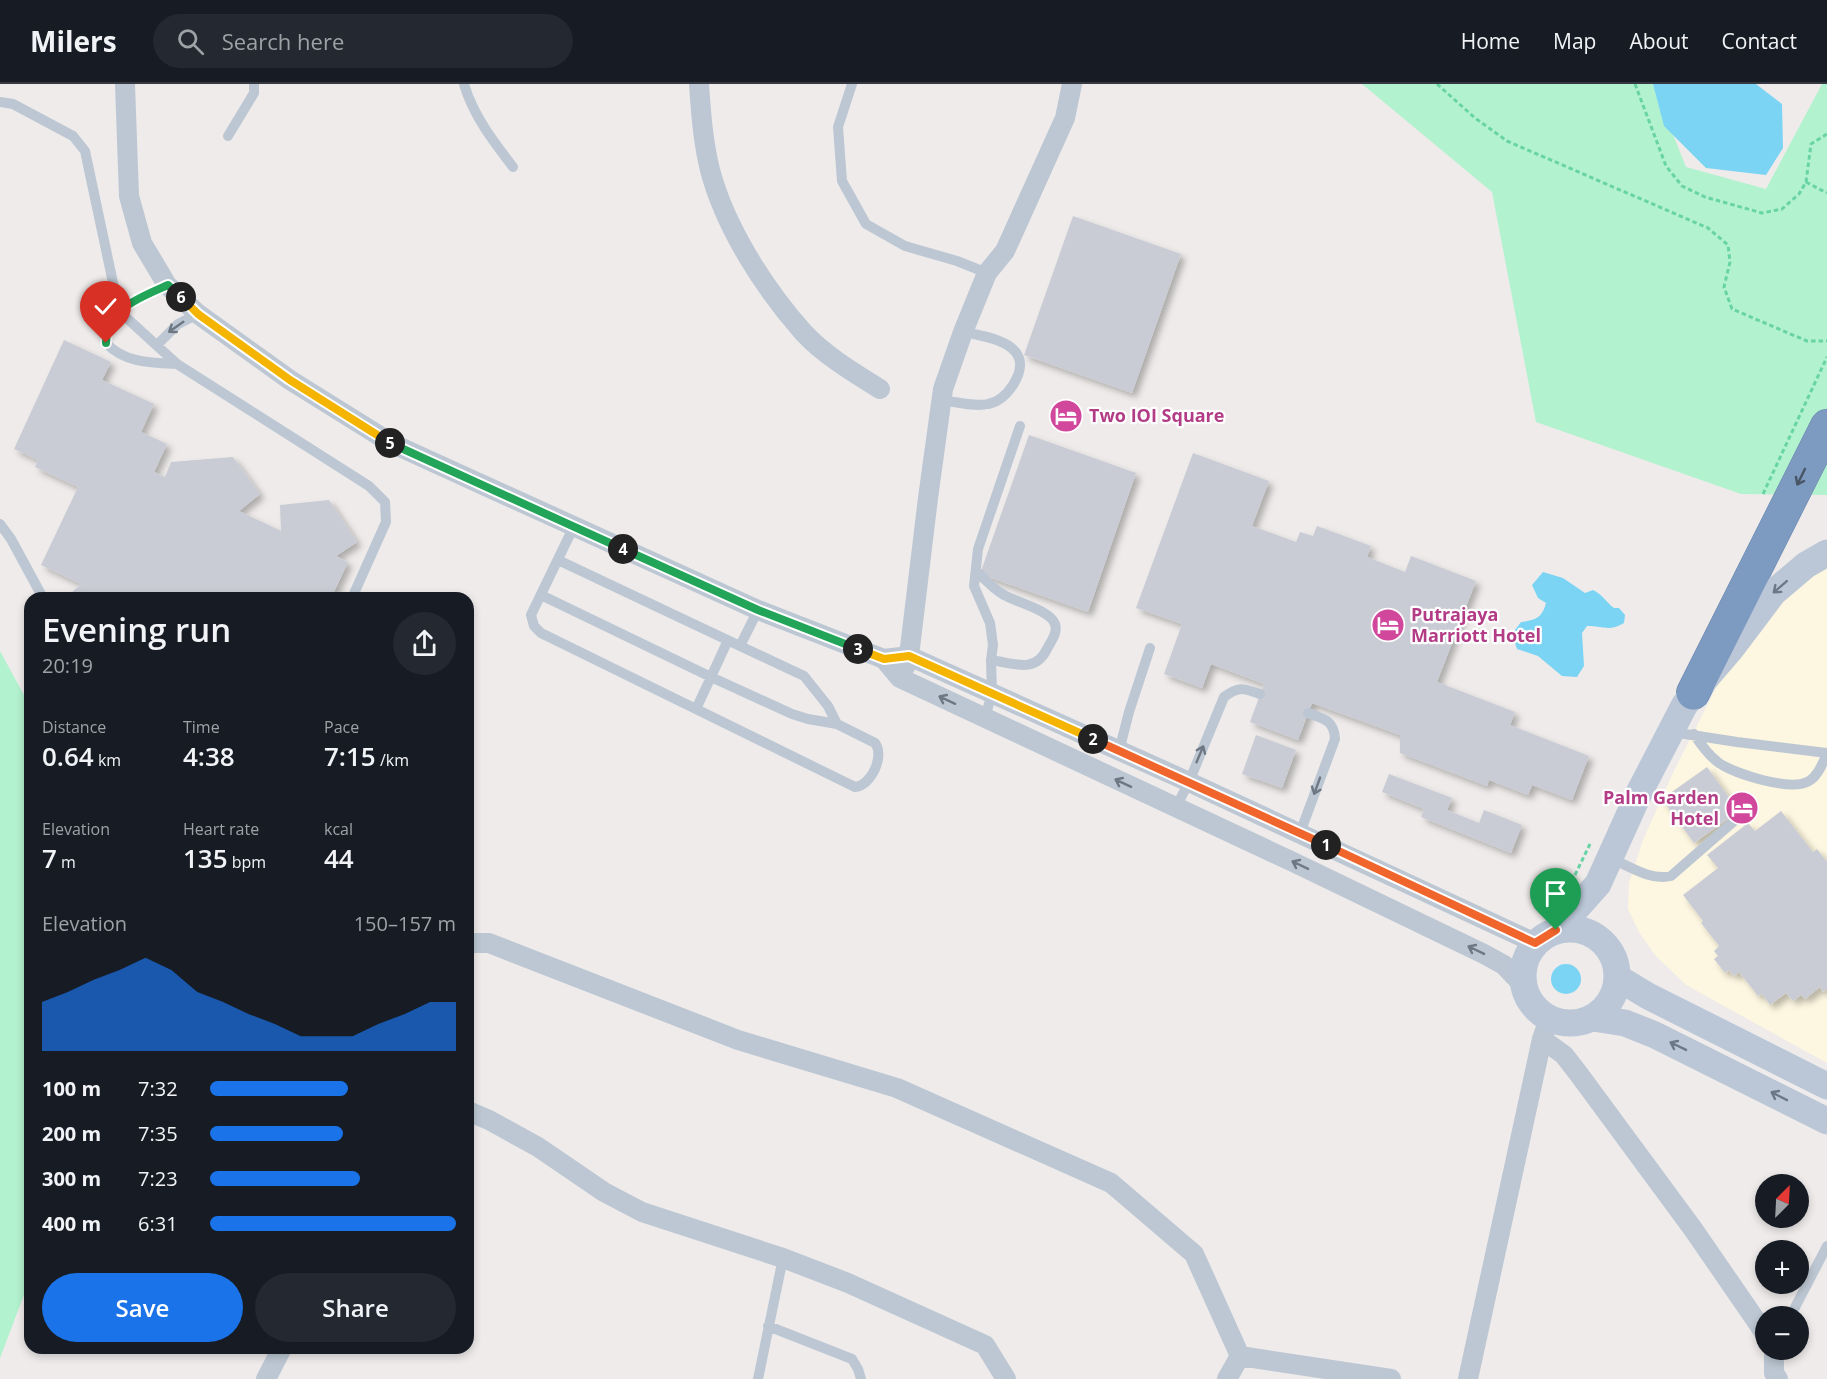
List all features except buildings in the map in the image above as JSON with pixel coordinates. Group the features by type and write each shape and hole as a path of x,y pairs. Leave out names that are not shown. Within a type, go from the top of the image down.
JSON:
{"highway":[{"path":"1693,693 1827,426"}],"street":[{"path":"125,84 129,196 142,243 168,285 198,314 290,380 391,443 758,610 884,659 909,656 1300,833 1546,937 1577,929 1594,935 1613,956 1618,978 1611,1001 1593,1018 1571,1024 1560,1023 1546,1029"},
{"path":"699,84 702,131 710,171 729,223 758,273 804,333 844,367 880,389"},
{"path":"900,678 909,656 927,498 943,389 987,273 1005,251 1065,118 1072,84"},
{"path":"1522,984 1527,955 1599,884 1640,791 1683,733 1693,693 1730,650 1773,593 1806,565 1827,553"},
{"path":"884,659 900,678 1176,807 1504,965 1522,984 1527,998 1564,1055 1693,1229 1755,1319"},
{"path":"1599,884 1600,917 1607,947"},
{"path":"474,943 489,943 738,1040 897,1088 1112,1183 1194,1254 1240,1356"},
{"path":"1618,978 1648,996 1827,1086"},
{"path":"1593,1018 1625,1023 1635,1027 1827,1121"},
{"path":"1468,1379 1546,1029"},
{"path":"474,1114 538,1146 604,1192 642,1212 783,1258 848,1283 985,1345 1006,1379"},
{"path":"266,1379 279,1354"},
{"path":"1227,1379 1240,1356"},
{"path":"1240,1356 1391,1379"},
{"path":"1774,1360 1774,1373 1778,1379"}],"lane":[{"path":"228,136 254,93 254,84"},
{"path":"464,84 469,102 513,167"},
{"path":"852,84 838,127 842,181 866,224 905,246 957,261 987,273"},
{"path":"0,102 13,104 73,136 85,151 119,310 177,364 369,486 385,502 386,522 355,592"},
{"path":"168,285 119,310 106,330 106,343 112,350 141,362 177,364"},
{"path":"157,345 178,324 198,314"},
{"path":"942,400 987,405 1001,399 1020,374 1020,360 1015,350 1001,341 963,332"},
{"path":"985,718 992,693 993,645 990,623 974,586 978,549 1020,426"},
{"path":"0,524 11,539 40,592"},
{"path":"541,595 792,714 837,724 875,743 880,755 867,782 855,787 541,633 534,626 531,615 574,526"},
{"path":"558,560 804,676 828,706 837,724"},
{"path":"976,570 1003,595 1047,614 1054,622 1056,632 1042,660 1033,665 991,660"},
{"path":"740,646 758,610"},
{"path":"696,709 728,640"},
{"path":"1119,750 1150,648"},
{"path":"1176,807 1189,782 1224,698 1234,689 1245,688 1260,694"},
{"path":"1300,833 1335,739 1334,729 1327,720 1308,713"},
{"path":"1683,733 1827,753 1817,775 1808,782 1794,786 1770,782 1720,764 1683,733"},
{"path":"1610,857 1649,875 1661,878 1671,876 1733,822"},
{"path":"1796,1306 1827,1246"},
{"path":"758,1379 783,1258"},
{"path":"768,1326 852,1359 861,1379"}],"path":[{"path":"1437,84 1475,118 1507,141 1708,228 1728,245 1730,262 1724,287 1732,309 1807,341 1827,341"},
{"path":"1635,84 1666,166 1682,186 1705,197 1762,213 1782,209 1799,194 1806,182 1811,144 1827,134"},
{"path":"1806,182 1827,193"}],"shaded area":[{"name":"Palm Garden Hotel","path":"1827,565 1827,1063 1686,985 1655,955 1639,932 1628,909 1629,883 1643,840 1672,775 1723,674 1794,588"}],"green space":[{"path":"1362,84 1653,84 1686,167 1766,189 1822,84 1827,84 1827,495 1741,494 1536,422 1492,192"},
{"path":"0,651 24,695 24,1295 0,1358"}],"water":[{"path":"1653,84 1756,84 1782,104 1783,148 1766,175 1706,168 1664,126"},
{"path":"1543,572 1563,578 1585,593 1593,590 1614,608 1619,608 1625,615 1624,623 1614,627 1587,626 1582,633 1584,666 1577,677 1562,676 1538,656 1517,649 1512,634 1521,622 1534,619 1543,612 1546,603 1538,598 1532,585"},
{"path":"1566,964 1577,968 1581,979 1577,990 1566,994 1555,990 1551,979 1555,968"}],"place":[{"name":"Two IOI Square","path":"1066,416"},
{"name":"Putrajaya Marriott Hotel","path":"1388,625"},
{"name":"Palm Garden Hotel","path":"1742,808"}],"route":[{"path":"106,343 106,330 119,310 168,285 198,314 290,380 391,443 758,610 884,659 909,656 1189,782 1535,943 1556,930"}]}
